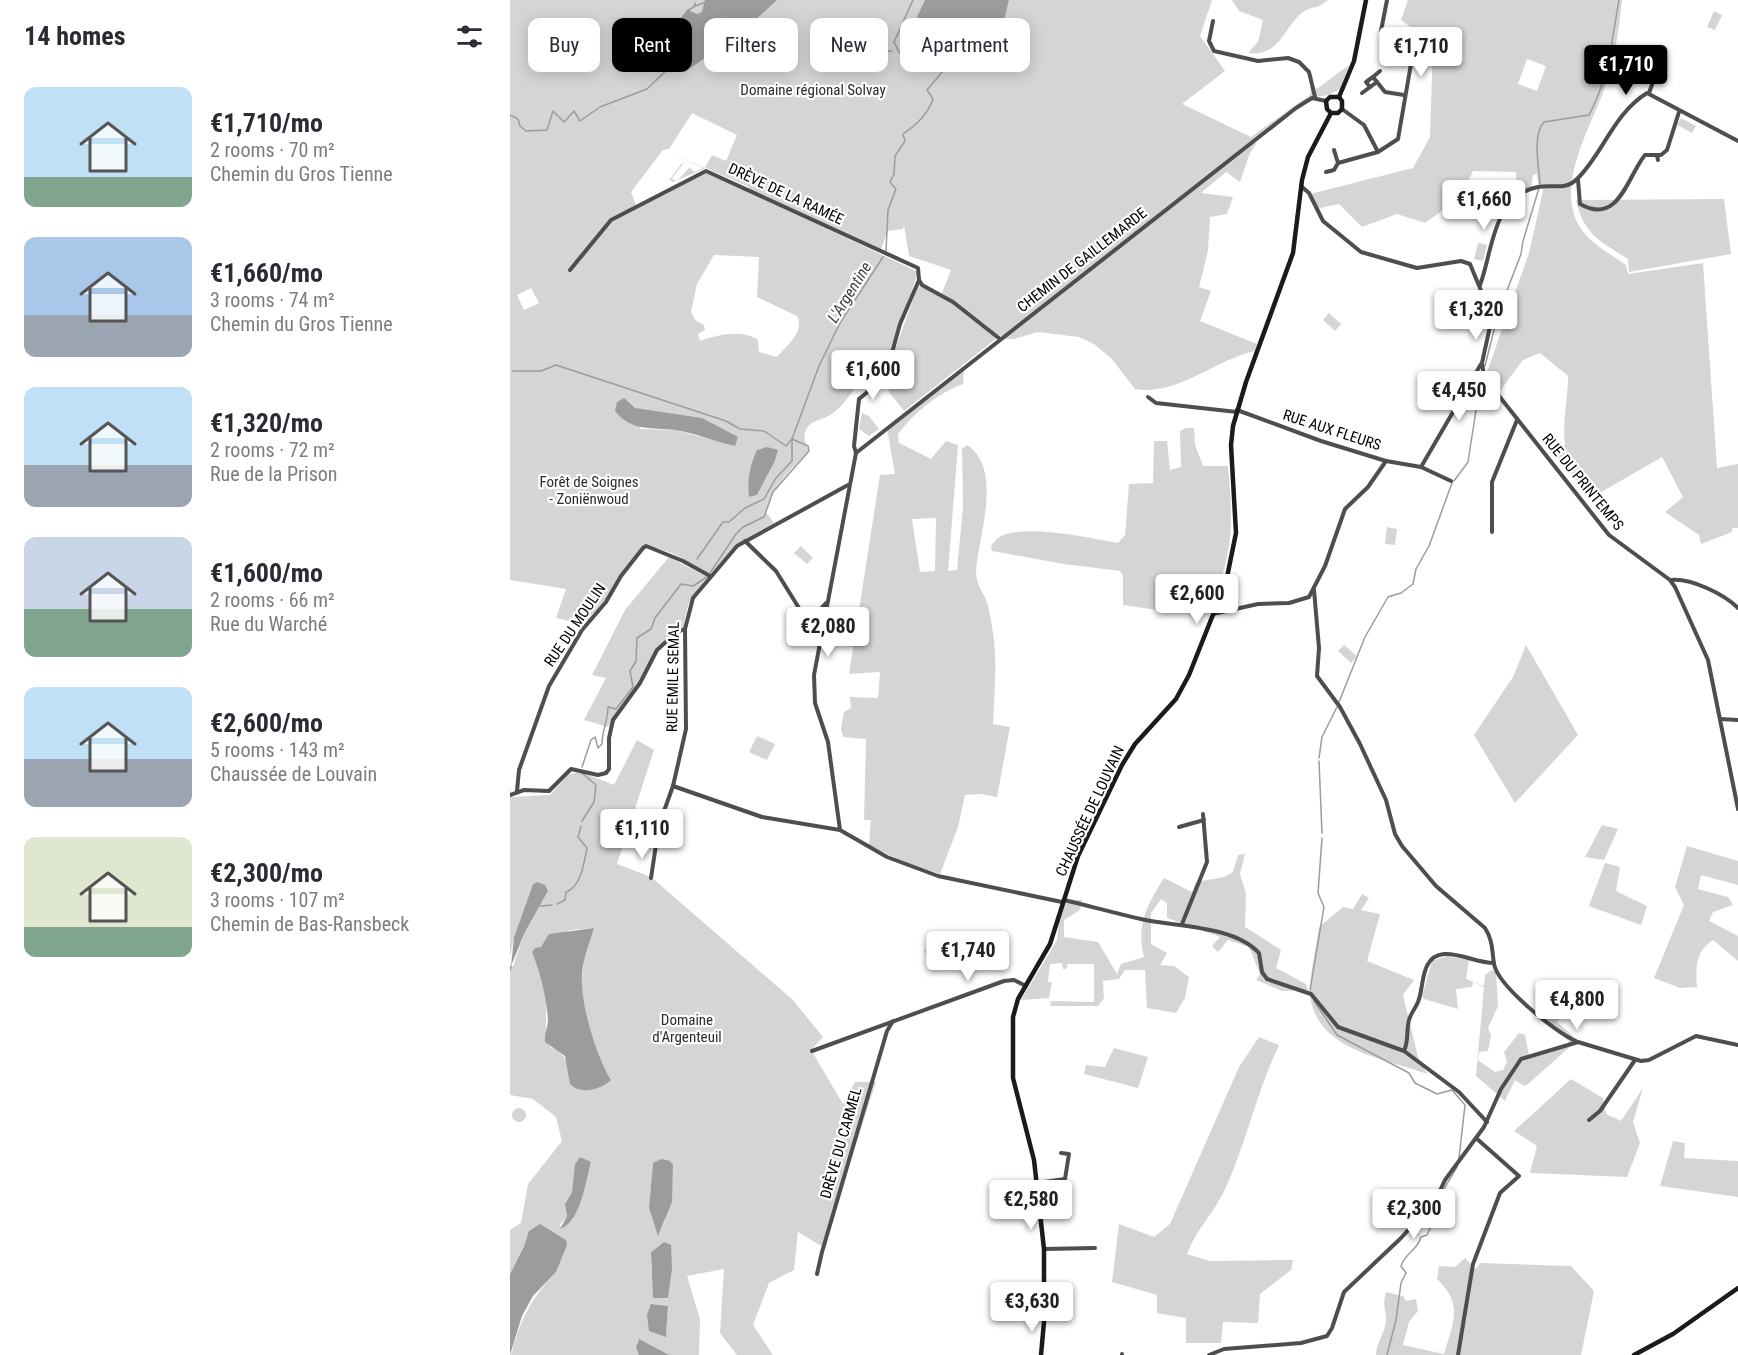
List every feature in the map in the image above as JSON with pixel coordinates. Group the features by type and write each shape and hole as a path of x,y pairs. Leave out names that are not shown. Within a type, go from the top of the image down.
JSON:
{"main road":[{"path":"1339,97 1354,61 1366,0"},
{"path":"1333,96 1339,97 1342,101 1342,109 1338,113 1330,113 1326,101 1333,96"},
{"name":"CHAUSSÉE DE LOUVAIN","path":"1041,1355 1044,1322 1044,1249 1031,1148 1009,1058 1013,1017 1026,986 1050,944 1078,856 1123,764 1135,744 1176,699 1189,675 1226,582 1234,545 1236,510 1231,445 1237,411 1293,253 1301,186 1308,157 1330,113"},
{"path":"1634,1355 1673,1334 1738,1288"}],"street":[{"path":"1326,172 1334,170 1338,163 1378,152 1398,139 1406,82 1411,73 1412,58 1382,31 1387,0"},
{"path":"1213,21 1209,41 1214,51 1258,61 1288,58 1299,62 1309,72 1315,98 1326,101"},
{"path":"1370,87 1366,81 1380,71"},
{"path":"1479,286 1498,219 1506,207 1535,188 1561,187 1578,179 1613,129 1638,100 1649,93 1657,71"},
{"path":"1373,77 1385,92 1404,95"},
{"path":"1362,93 1377,82"},
{"path":"1649,93 1679,112 1738,141"},
{"name":"CHEMIN DE GAILLEMARDE","path":"856,453 1296,108 1315,98"},
{"path":"1342,109 1364,125 1378,152"},
{"path":"1578,179 1580,204 1596,209 1607,208 1617,202 1645,155 1659,157 1668,148 1679,112"},
{"path":"1334,150 1338,163"},
{"name":"DRÈVE DE LA RAMÉE","path":"570,270 611,220 706,171 915,266 918,268 919,277"},
{"path":"1301,186 1309,193 1323,221 1361,252 1417,268 1465,261 1470,264 1492,317 1482,363 1421,467"},
{"path":"919,277 922,285 953,302 1000,339"},
{"path":"840,830 830,749 814,693 821,638 856,453 854,446 859,399 882,380 887,371 900,324 919,277"},
{"name":"RUE DU PRINTEMPS","path":"1482,363 1484,377 1609,536 1670,580 1706,654 1738,809"},
{"name":"RUE AUX FLEURS","path":"1148,397 1156,403 1237,411 1314,439 1386,461 1421,467 1451,481"},
{"path":"1492,532 1494,474 1517,420"},
{"path":"1213,615 1258,604 1290,603 1309,597 1329,556 1343,513 1368,487 1386,461"},
{"name":"RUE EMILE SEMAL","path":"651,878 659,825 673,786 686,729 685,629 689,606 710,576 732,551 746,541 849,485"},
{"path":"746,541 776,571 817,637 821,638"},
{"name":"RUE DU MOULIN","path":"517,791 519,770 549,686 582,630 606,602 621,576 645,546 669,554 710,576"},
{"path":"1670,580 1692,583 1729,600 1738,608"},
{"path":"1314,590 1319,648 1317,676 1340,707 1360,744 1386,800 1398,840 1431,882 1485,928 1491,938 1494,963 1531,1011 1578,1042 1635,1060 1649,1060 1696,1036 1738,1045"},
{"path":"808,622 827,603"},
{"path":"510,795 517,791 549,791 571,769 606,773 609,769 609,738 613,720 640,683 657,650 678,632 685,629"},
{"path":"1720,719 1738,720"},
{"path":"673,786 762,817 840,830 882,854 916,869 1141,919 1210,930 1252,946 1259,953 1262,972 1267,979 1311,994 1338,1027 1404,1051 1459,1092 1487,1122"},
{"path":"1182,924 1207,862 1203,814"},
{"path":"1179,827 1204,820"},
{"path":"1404,1051 1408,1039 1408,1022 1419,999 1426,968 1431,960 1438,955 1450,954 1494,963"},
{"path":"812,1051 1004,981 1014,980 1026,986"},
{"name":"DRÈVE DU CARMEL","path":"818,1274 875,1069 887,1031 893,1021"},
{"path":"1209,1355 1224,1349 1301,1343 1327,1336 1332,1329 1344,1292 1432,1205 1445,1180 1487,1122 1501,1089 1519,1061 1536,1052 1578,1042"},
{"path":"1589,1120 1600,1111 1635,1060"},
{"path":"1458,1355 1473,1264 1500,1192 1519,1176 1476,1138"},
{"path":"1037,1183 1065,1179 1069,1154 1061,1153"},
{"path":"1044,1249 1095,1248"}],"green space":[{"path":"510,0 925,0 918,18 900,18 900,72 1030,72 1030,18 1004,18 1009,0 1212,0 1200,36 1225,71 1182,104 1251,137 1310,95 1311,90 1318,88 1349,65 1340,89 1329,95 1308,98 1253,139 1256,144 1250,153 1240,182 1226,172 1201,193 1233,197 1227,214 1210,217 1208,250 1199,287 1211,291 1200,321 1257,344 1255,351 1166,387 1151,390 1135,389 1111,358 1094,344 1079,337 1037,332 1006,339 996,334 942,293 951,270 909,256 904,225 903,229 888,231 881,249 829,225 828,229 918,272 883,376 866,371 841,406 830,415 809,425 804,438 809,451 783,479 768,503 766,512 774,523 736,545 710,574 672,553 646,545 604,602 583,624 556,618 566,589 510,580","holes":["692,113 737,135 726,161 712,155 705,168 670,153 703,168 694,172 690,167 678,180 706,168 749,187 748,191 706,173 637,208 631,192 663,150 669,149","714,255 759,257 757,297 797,316 799,322 797,333 777,357 759,352 758,340 744,335 722,335 700,341 698,334 705,330 704,325 696,321 691,312 697,284","531,288 539,303 524,310 517,295","623,398 635,408 735,446 675,430 641,429","778,450 775,461 757,495 750,497"]},
{"path":"1232,0 1328,0 1303,12 1281,39 1268,50 1248,53 1258,42 1263,20 1239,11"},
{"path":"1408,0 1622,0 1618,36 1610,72 1574,169 1571,189 1572,208 1579,225 1592,241 1626,265 1628,274 1703,263 1717,468 1738,464 1738,528 1732,528 1732,532 1701,544 1699,535 1665,512 1683,497 1662,457 1591,498 1554,453 1565,445 1568,376 1540,353 1523,360 1500,391 1487,372 1529,253 1543,191 1542,186 1538,185 1537,174 1533,175 1531,188 1518,195 1516,172 1473,171 1461,197 1425,223 1397,214 1362,227 1339,204 1315,209 1310,194 1413,168 1430,137 1433,44 1401,20","holes":["1527,59 1546,66 1537,91 1518,84"]},
{"path":"1714,11 1722,15 1715,30 1707,27"},
{"path":"1681,118 1696,126 1692,133 1677,125"},
{"path":"682,163 686,165 683,164 672,178 675,181 667,178 670,179"},
{"path":"1724,199 1731,254 1629,272 1628,259 1595,236 1579,212 1576,200"},
{"path":"1478,243 1487,245 1483,261 1474,259"},
{"path":"918,286 939,293 997,338 904,411 890,393 884,380"},
{"path":"1329,313 1341,324 1335,331 1323,320"},
{"path":"964,369 963,384 935,398 919,411 898,434 899,443 931,459 946,441 958,445 948,571 957,570 963,507 962,449 967,445 978,456 984,470 987,486 986,504 976,576 988,605 994,637 993,724 1010,727 997,797 981,794 965,795 958,827 940,874 906,863 869,845 871,820 864,820 866,739 843,737 841,728 844,712 851,708 850,697 878,698 880,672 849,674 880,475 895,474 887,429","holes":["936,518 935,571 920,572 912,519"]},
{"path":"862,413 869,416 879,429 869,436 859,429"},
{"path":"1194,428 1195,445 1203,466 1228,466 1231,504 1230,535 1225,566 1213,602 1174,594 1170,612 1123,605 1123,576 1120,571 992,551 991,546 1000,537 1026,531 1075,535 1118,543 1125,535 1129,484 1153,483 1154,441 1167,441 1170,470 1181,467 1180,431"},
{"path":"1387,527 1397,529 1395,545 1385,544"},
{"path":"801,546 813,558 807,564 794,553"},
{"path":"669,557 707,577 688,605 683,628 656,649 638,682 608,727 584,720 606,678 592,675 625,610"},
{"path":"1344,645 1357,656 1351,663 1338,651"},
{"path":"1526,645 1578,735 1515,803 1474,735 1513,677"},
{"path":"757,736 775,744 767,760 749,752"},
{"name":"Domaine d'Argenteuil","path":"637,740 654,750 617,864 651,877 793,1000 823,1037 811,1050 843,1104 855,1082 876,1082 823,1247 798,1232 794,1270 769,1283 753,1325 773,1355 737,1355 720,1333 724,1269 687,1276 700,1319 699,1355 669,1355 637,1341 639,1355 511,1355 528,1310 539,1292 556,1272 526,1241 510,1274 510,1230 521,1223 528,1184 562,1141 556,1117 533,1099 510,1095 510,966 513,966 525,932 548,891 537,882 533,884 514,937 510,958 510,787 512,797 550,795 569,774 581,772 614,785","holes":["594,928 584,964 582,989 590,1030 611,1079 601,1086 585,1090 570,1083 568,1066 564,1057 550,1047 546,1033 545,988 532,952 535,948 541,948 570,930","591,1162 562,1229 560,1225 567,1216 565,1204 572,1192 576,1168","653,1164 673,1165 668,1210 658,1235 649,1208","664,1242 667,1299 661,1296 654,1286 651,1252","651,1304 668,1306 666,1337"]},
{"path":"1602,825 1618,829 1604,860 1585,857"},
{"path":"1687,846 1738,861 1738,885 1701,875 1698,889 1728,897 1733,905 1713,912 1709,921 1738,936 1738,961 1713,940 1703,950 1698,960 1697,987 1680,988 1654,978 1684,905 1675,887"},
{"path":"1245,854 1240,874 1246,894 1245,927 1281,950 1276,968 1306,984 1308,990 1282,991 1256,980 1260,974 1249,947 1228,940 1218,952 1212,946 1220,937 1167,918 1167,903 1161,899 1151,913 1151,944 1167,953 1160,965 1174,966 1189,977 1185,998 1176,1013 1147,1008 1145,970 1125,970 1119,979 1103,981 1104,998 1098,1006 1050,1006 1051,1001 1094,1002 1094,964 1068,964 1066,969 1063,969 1062,963 1050,964 1048,982 1052,982 1049,998 1021,1000 1057,940 1061,899 1082,900 1080,910 1064,920 1064,937 1098,942 1117,974 1121,964 1144,957 1142,925 1148,906 1164,878 1192,892 1196,882 1224,877 1233,872 1238,855"},
{"path":"1605,863 1620,867 1616,891 1647,906 1641,925 1589,906"},
{"path":"1362,894 1369,898 1361,910 1380,914 1367,961 1414,980 1403,995 1418,1057 1427,1074 1357,1051 1328,1032 1317,1018 1310,994 1319,927 1343,907 1353,909"},
{"path":"936,933 946,940 934,959 924,952"},
{"path":"1447,956 1469,960 1466,979 1484,986 1485,975 1492,970 1496,972 1498,1006 1488,1028 1491,1036 1488,1051 1479,1052 1478,1060 1495,1072 1503,1070 1507,1062 1504,1052 1519,1033 1525,1035 1529,1056 1567,1045 1569,1041 1538,1018 1560,985 1570,985 1589,995 1588,1001 1562,994 1557,1004 1561,1016 1557,1022 1573,1036 1572,1045 1528,1084 1524,1086 1515,1080 1505,1101 1476,1076 1484,987 1473,982 1472,987 1456,989 1458,1009 1424,999 1422,996 1432,961"},
{"path":"1259,1037 1279,1045 1264,1080 1226,1187 1195,1236 1187,1254 1210,1261 1293,1260 1291,1270 1260,1294 1258,1323 1223,1322 1221,1343 1186,1343 1186,1318 1157,1313 1157,1295 1112,1282 1119,1224 1154,1237 1170,1224 1239,1067"},
{"path":"1114,1048 1148,1057 1138,1088 1084,1074 1086,1065 1105,1067"},
{"path":"1571,1079 1603,1098 1606,1114 1621,1121 1643,1088 1633,1122 1640,1143 1627,1177 1530,1173 1537,1146 1514,1131"},
{"path":"519,1108 524,1110 526,1115 524,1120 519,1122 514,1120 512,1115 514,1110"},
{"path":"1673,1141 1685,1143 1684,1158 1738,1161 1738,1197 1660,1186"},
{"path":"1465,1258 1476,1269 1480,1263 1571,1266 1594,1291 1581,1355 1376,1355 1386,1321 1384,1304 1386,1292 1403,1296 1406,1301 1416,1299 1418,1311 1409,1322 1403,1345 1444,1354 1454,1314 1451,1297 1437,1279 1439,1266 1455,1267"}],"shaded area":[{"path":"705,0 777,0 757,18 704,18 704,59 692,67 692,18 682,18 688,10 697,14 702,12"},
{"path":"925,0 1009,0 1005,18 917,17"},
{"path":"624,398 635,408 702,418 738,437 735,446 683,431 650,428 628,422 615,411 617,402"},
{"path":"767,447 778,450 775,461 757,495 749,497 749,479 753,461 757,450"},
{"path":"537,882 545,885 548,891 525,932 511,966 514,937 533,884"},
{"path":"594,928 582,973 583,999 594,1042 611,1080 596,1089 585,1090 570,1084 565,1056 545,1042 548,1019 546,1002 532,952 535,948 541,947 549,934"},
{"path":"580,1157 591,1162 585,1189 573,1218 560,1229 567,1216 565,1204 572,1192 575,1164"},
{"path":"661,1159 670,1161 673,1165 672,1202 658,1236 649,1208 653,1163"},
{"path":"540,1224 566,1240 567,1245 556,1272 533,1296 522,1316 510,1355 510,1274 529,1231"},
{"path":"664,1242 671,1245 672,1268 668,1298 653,1298 651,1252"},
{"path":"651,1304 668,1306 666,1337 649,1331 647,1315"},
{"path":"639,1339 669,1355 639,1355 636,1347"}],"waterway":[{"name":"L'Argentine","path":"886,251 888,210 896,189 890,182 894,174 895,156 905,141 903,134 928,110 933,99 927,90 943,71 937,67 912,64 900,53 894,42 913,0"},
{"path":"1540,184 1537,152 1540,128 1544,122 1589,115 1606,72 1619,0"},
{"path":"695,3 695,6 706,2"},
{"path":"687,11 695,6"},
{"path":"888,51 892,51"},
{"path":"510,115 518,119 520,126 526,131 547,130 553,111 564,122 574,111 580,121 600,107 647,89 665,72"},
{"path":"1485,366 1498,314 1521,254 1539,188"},
{"name":"L'Argentine","path":"697,559 723,522 729,522 745,508 764,499 776,478 792,461 792,439 819,366 840,323 883,257"},
{"path":"513,371 541,371 556,365 726,421 740,429 764,431 786,446 792,439 808,446 809,451 773,492 764,517 743,527 736,534 710,573"},
{"path":"1454,481 1468,462 1481,378"},
{"path":"1339,702 1365,637 1388,597 1401,593 1413,584 1416,569 1429,546 1452,483"},
{"name":"L'Argentine","path":"582,767 591,740 595,737 598,748 602,744 608,707 616,709 633,687 630,671 636,661 637,638 651,629 655,618 681,584 693,586 707,577"},
{"path":"1319,758 1322,737 1337,707"},
{"path":"1319,761 1322,833"},
{"name":"L'Argentine","path":"582,773 596,785 594,802 582,821"},
{"name":"L'Argentine","path":"557,904 565,900 566,892 575,885 581,874 587,848 578,837 581,826"},
{"path":"1310,990 1324,907 1318,893 1322,838"},
{"name":"L'Argentine","path":"540,906 552,905"},
{"path":"510,970 511,966"},
{"path":"1314,1001 1337,1035"},
{"path":"1337,1035 1409,1073 1415,1083 1437,1094 1452,1090 1465,1105 1459,1158"},
{"path":"1387,1355 1396,1320 1401,1283 1406,1273 1401,1266 1421,1237 1427,1235 1435,1218 1433,1207 1457,1167"}],"park label":[{"name":"Domaine régional Solvay","path":"813,90"},
{"name":"Forêt de Soignes - Zoniënwoud","path":"589,490"}]}
